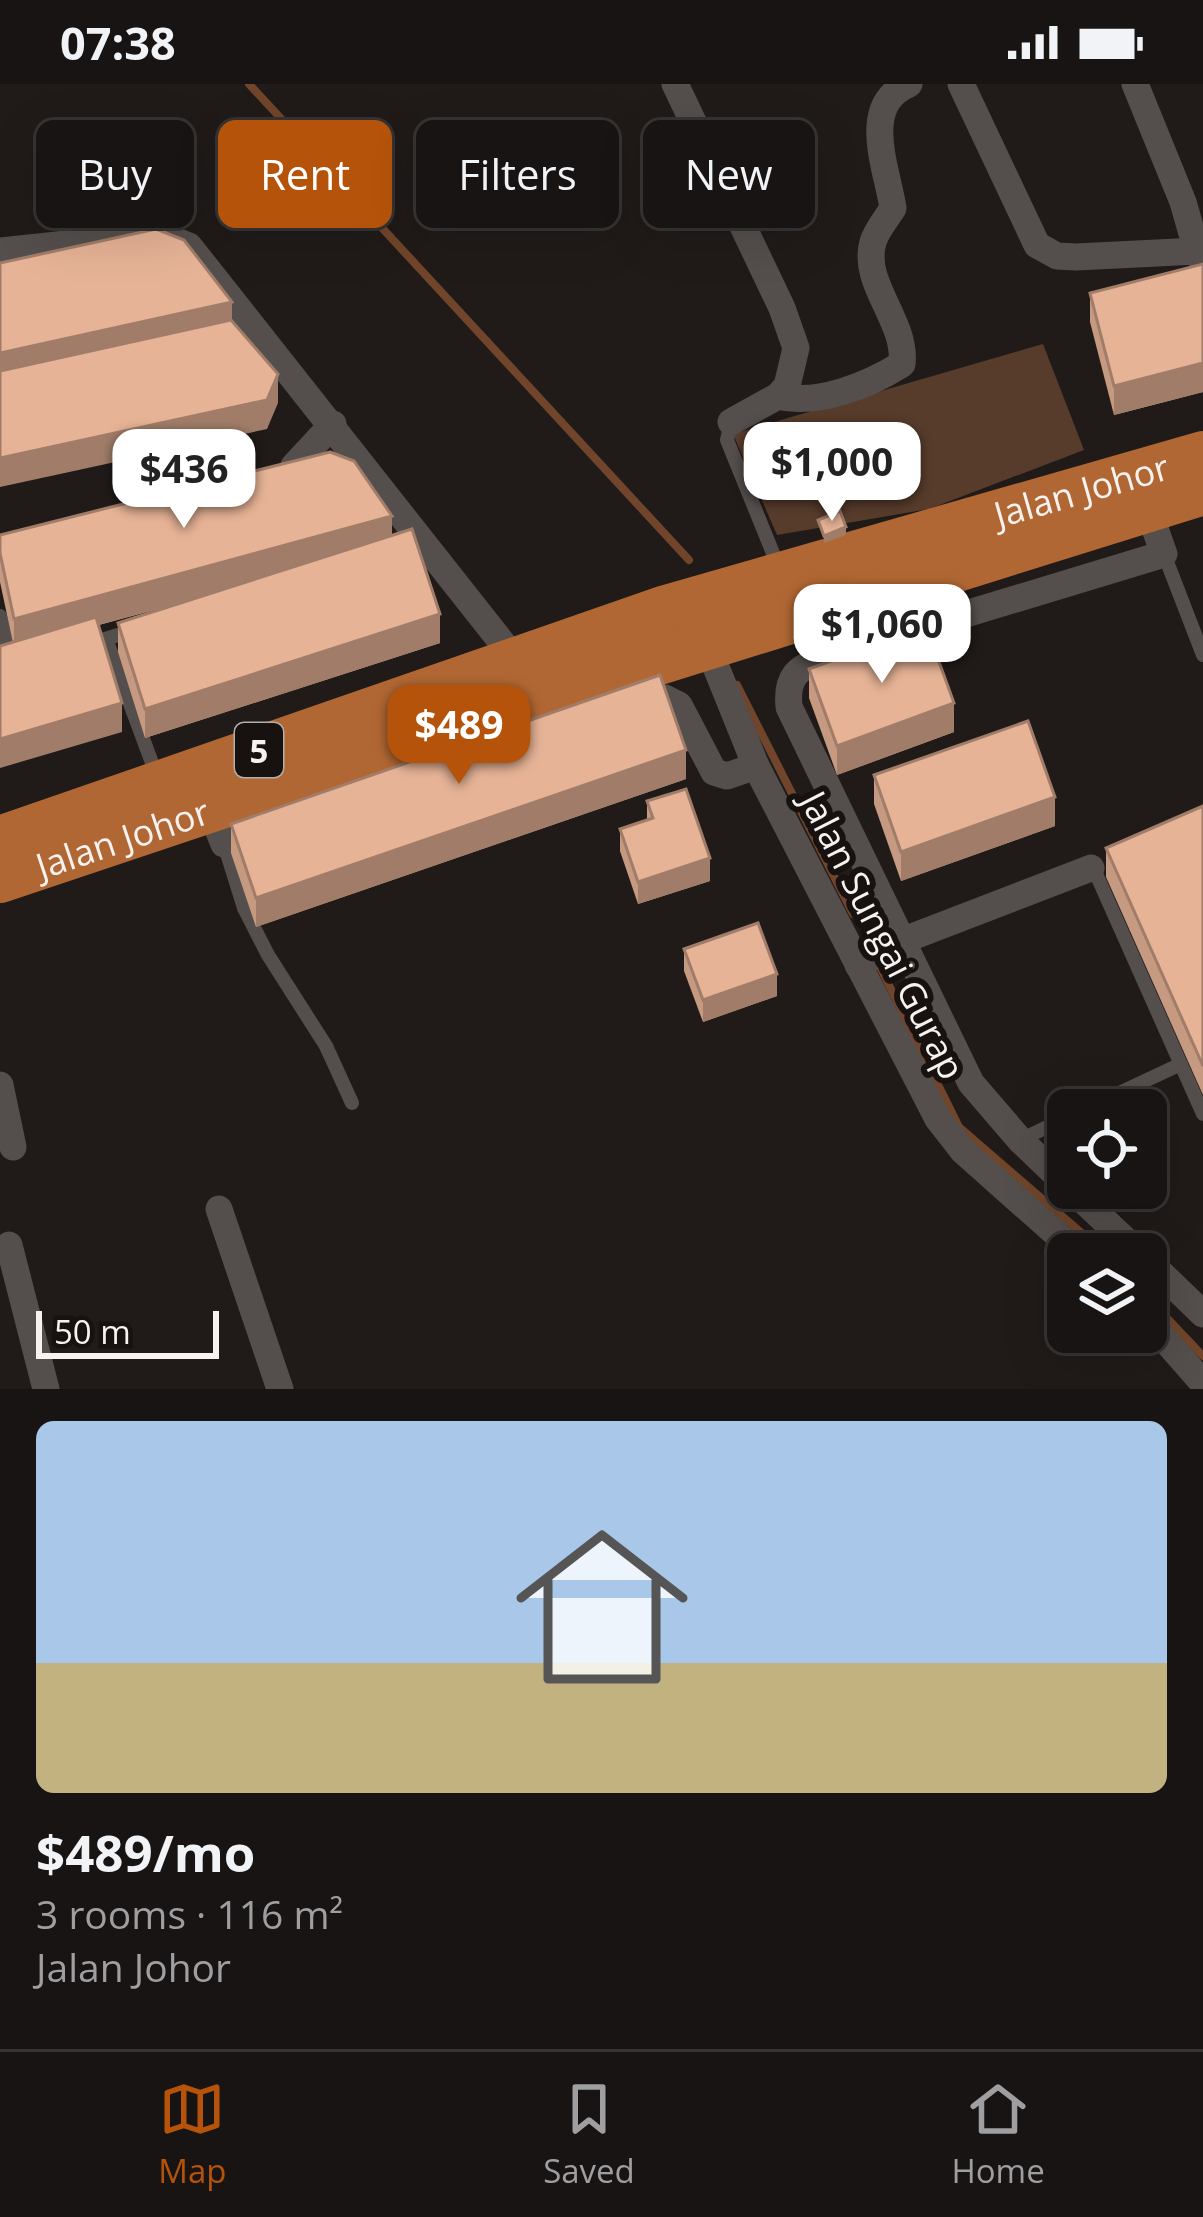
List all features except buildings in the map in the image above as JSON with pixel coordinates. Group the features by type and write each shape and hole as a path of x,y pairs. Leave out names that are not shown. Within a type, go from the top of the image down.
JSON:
{"highway":[{"name":"Jalan Johor","path":"699,624 782,574 1203,455"},
{"name":"Jalan Johor","path":"0,840 159,784 526,680 699,624 1203,491"},
{"name":"Jalan Johor","path":"0,879 217,827 345,783 526,680"}],"street":[{"path":"675,84 782,308 796,348 792,378 778,396 730,422"},
{"path":"778,396 794,400 829,394 902,364 904,345 874,272 873,242 893,208 878,139 881,110 898,88 908,84"},
{"path":"961,84 1036,245 1046,252 1076,257 1200,257 1135,84"},
{"path":"0,251 134,235 174,237 189,246 367,467 415,546 526,680"},
{"path":"333,424 283,469 367,467"},
{"path":"1047,1166 970,1083 789,707 791,677 824,657 1164,554 1147,506"},
{"name":"Jalan Sungai Gurap","path":"699,624 756,766 938,1119 963,1151 1055,1233"},
{"path":"613,713 665,698 679,705 714,772 727,776 756,766"},
{"path":"217,827 284,823"},
{"path":"858,965 904,940 1101,864"},
{"path":"0,1085 13,1147"},
{"path":"219,1209 280,1389"},
{"path":"1092,1209 1118,1233"},
{"path":"9,1245 46,1389"},
{"path":"1167,1279 1203,1313"},
{"path":"1167,1342 1203,1383"}],"lane":[{"path":"730,422 727,440 782,574"},
{"path":"1164,554 1203,655"},
{"path":"0,616 6,668 31,661"},
{"path":"68,650 152,625"},
{"path":"106,639 159,784"},
{"path":"217,827 252,924 326,1046 352,1103"},
{"path":"1101,864 1203,1114"},
{"path":"1128,1089 1181,1064"},
{"path":"1020,1140 1047,1127"}],"shaded area":[{"path":"1043,344 1084,450 929,509 777,535 733,434"}],"waterway":[{"path":"249,84 689,560"},
{"path":"737,685 853,914"},
{"path":"878,963 959,1127 1082,1233"},
{"path":"1167,1318 1203,1356"}]}
